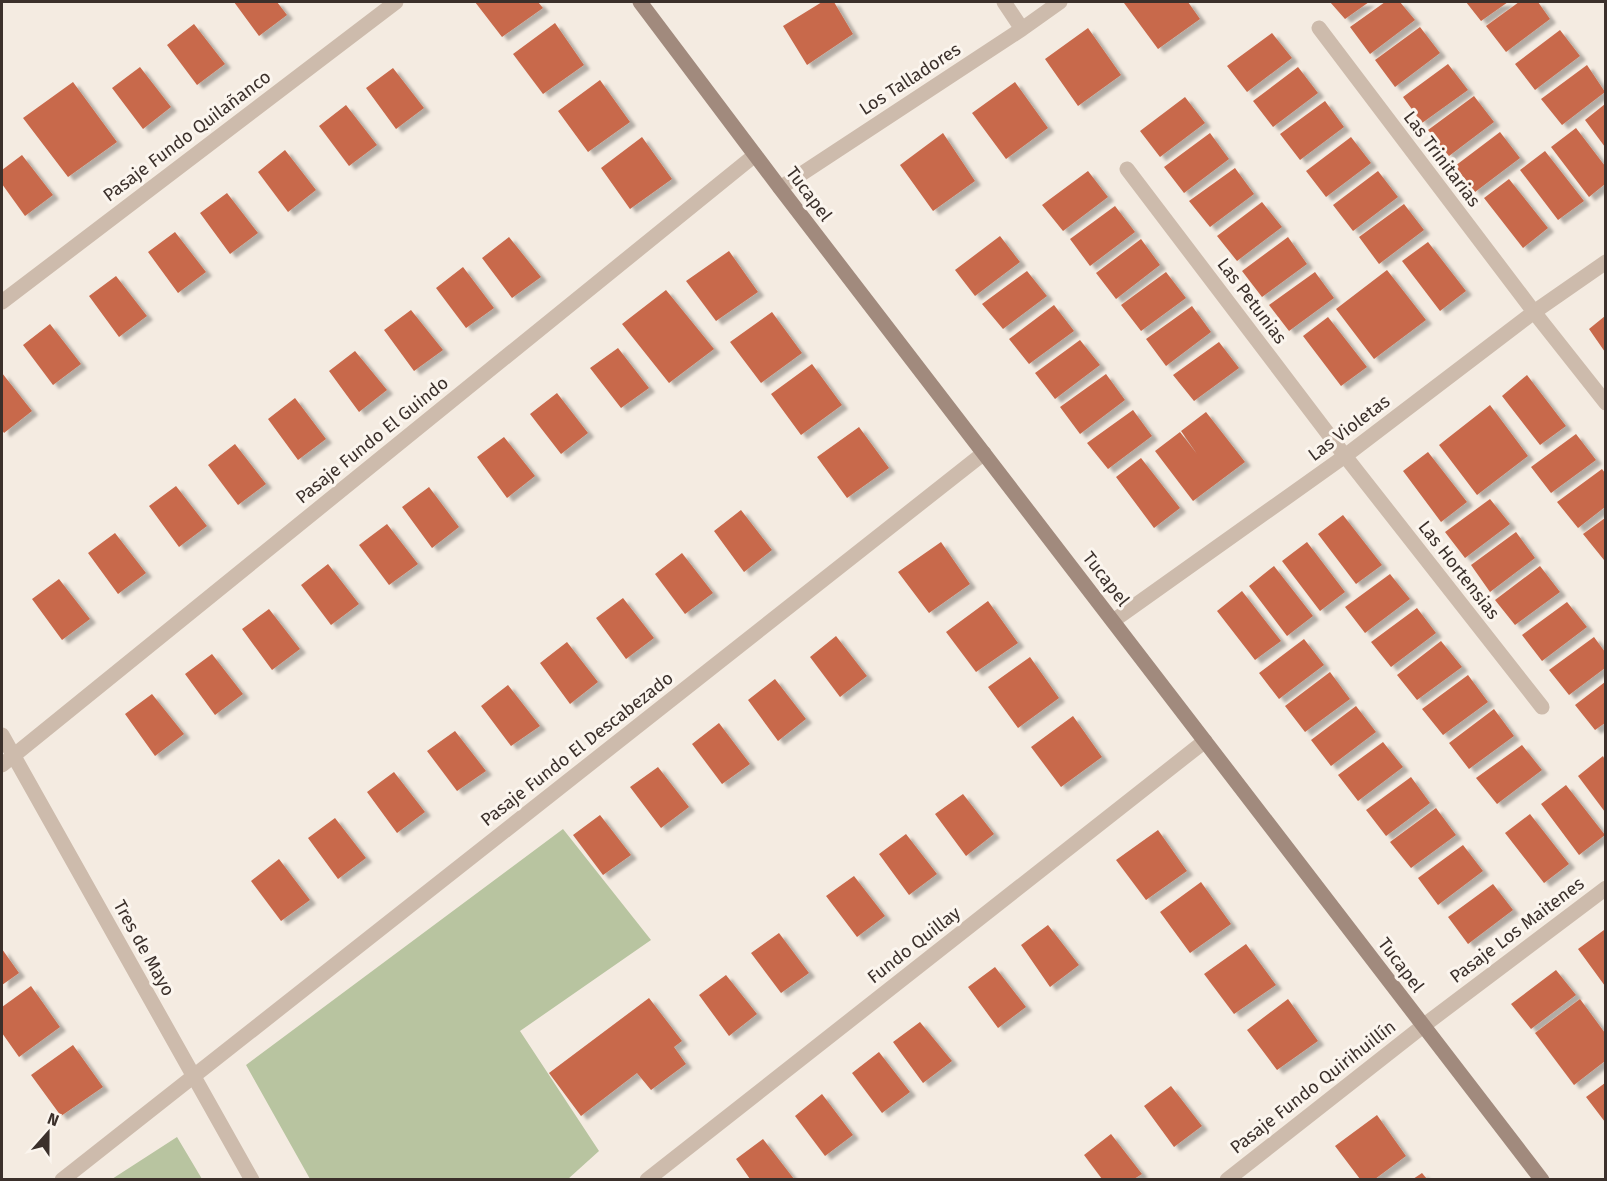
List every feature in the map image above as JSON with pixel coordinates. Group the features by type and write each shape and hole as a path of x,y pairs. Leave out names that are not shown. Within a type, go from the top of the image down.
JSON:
{"street":[{"name":"Pasaje Fundo Quilañanco","path":"2,302 396,2"},
{"name":"Tucapel","path":"640,2 780,188 1542,1179"},
{"path":"1004,2 1022,29"},
{"name":"Los Talladores","path":"780,188 1060,2"},
{"name":"Las Trinitarias","path":"1320,28 1605,403"},
{"name":"Pasaje Fundo El Guindo","path":"8,761 755,155"},
{"name":"Las Petunias","path":"1127,169 1345,456"},
{"name":"Las Violetas","path":"1113,621 1345,456 1534,312 1605,262"},
{"name":"Pasaje Fundo El Descabezado","path":"62,1179 984,453"},
{"name":"Las Hortensias","path":"1345,456 1542,707"},
{"name":"Tres de Mayo","path":"2,735 8,761 194,1076 252,1179"},
{"name":"Fundo Quillay","path":"647,1179 1205,741"},
{"name":"Pasaje Los Maitenes","path":"1423,1026 1605,888"},
{"name":"Pasaje Fundo Quirihuillín","path":"1227,1179 1423,1026"}],"green space":[{"path":"563,829 651,940 520,1031 599,1151 568,1179 310,1179 246,1065"},
{"path":"177,1137 202,1179 112,1179"}],"building":[{"path":"234,2 277,2 287,15 259,36"},
{"path":"475,2 538,2 543,8 502,37"},
{"path":"822,2 834,2 853,34 807,65 783,26"},
{"path":"1188,2 1200,19 1158,49 1124,3"},
{"path":"1330,2 1369,2 1345,19"},
{"path":"1385,2 1400,2 1415,20 1370,54 1350,27"},
{"path":"1466,2 1508,2 1481,21"},
{"path":"1519,2 1538,2 1550,19 1506,52 1486,26"},
{"path":"555,23 584,65 543,94 513,54"},
{"path":"194,24 225,64 197,85 167,45"},
{"path":"1420,27 1440,53 1395,87 1375,60"},
{"path":"1088,28 1121,75 1078,106 1045,59"},
{"path":"1560,30 1580,56 1535,90 1515,64"},
{"path":"1272,33 1292,58 1247,92 1227,66"},
{"path":"1448,64 1468,90 1422,123 1403,97"},
{"path":"1587,65 1605,92 1562,125 1541,99"},
{"path":"140,67 171,107 143,129 112,88"},
{"path":"1298,67 1318,93 1273,127 1253,101"},
{"path":"393,68 424,108 396,129 366,88"},
{"path":"600,80 630,122 588,152 558,111"},
{"path":"73,82 117,142 68,177 23,118"},
{"path":"1015,82 1048,128 1006,159 972,113"},
{"path":"1474,96 1494,122 1449,156 1428,130"},
{"path":"1185,97 1205,123 1160,157 1140,131"},
{"path":"1325,101 1344,127 1300,160 1280,134"},
{"path":"1605,104 1605,147 1585,120"},
{"path":"346,105 377,145 349,166 319,126"},
{"path":"1576,128 1605,166 1605,184 1589,197 1551,147"},
{"path":"1500,132 1520,158 1475,192 1455,166"},
{"path":"943,133 975,181 933,211 900,165"},
{"path":"1210,133 1229,159 1184,193 1164,167"},
{"path":"642,137 672,179 630,209 601,168"},
{"path":"1351,137 1371,163 1326,197 1306,171"},
{"path":"285,150 316,190 288,212 258,172"},
{"path":"1545,151 1584,201 1558,220 1520,170"},
{"path":"22,155 53,195 25,216 2,184 2,170"},
{"path":"1235,168 1254,194 1210,227 1189,201"},
{"path":"1088,171 1108,197 1063,231 1042,205"},
{"path":"1378,171 1398,197 1353,231 1333,205"},
{"path":"1509,179 1548,228 1523,248 1484,198"},
{"path":"227,193 258,233 230,254 200,213"},
{"path":"1262,202 1282,227 1237,261 1217,236"},
{"path":"1404,204 1424,230 1379,264 1359,237"},
{"path":"1115,206 1135,232 1090,266 1070,239"},
{"path":"175,232 206,272 178,293 148,252"},
{"path":"1000,236 1020,262 975,296 955,270"},
{"path":"509,237 541,277 512,298 482,258"},
{"path":"1288,237 1307,264 1262,297 1242,271"},
{"path":"1141,239 1160,265 1116,299 1096,273"},
{"path":"1428,242 1466,291 1440,311 1402,261"},
{"path":"729,251 758,292 716,321 686,281"},
{"path":"463,267 494,308 466,328 436,288"},
{"path":"1387,270 1426,320 1374,359 1336,309"},
{"path":"1027,271 1047,296 1003,329 982,304"},
{"path":"1166,272 1186,298 1141,331 1121,305"},
{"path":"1315,272 1334,298 1289,331 1269,305"},
{"path":"116,276 147,316 119,337 89,296"},
{"path":"666,290 714,349 669,383 622,324"},
{"path":"1054,305 1074,331 1029,364 1009,339"},
{"path":"1192,306 1211,332 1166,366 1146,339"},
{"path":"411,310 443,350 414,371 384,330"},
{"path":"772,312 802,353 761,383 730,342"},
{"path":"1605,316 1605,352 1589,329"},
{"path":"1328,317 1367,367 1341,386 1303,336"},
{"path":"50,324 81,364 53,385 23,345"},
{"path":"1080,340 1100,365 1055,399 1035,373"},
{"path":"1219,342 1239,368 1194,401 1173,375"},
{"path":"618,348 649,388 621,408 590,368"},
{"path":"355,351 387,390 359,412 329,371"},
{"path":"812,364 842,405 801,435 771,394"},
{"path":"2,373 32,411 4,433 2,430"},
{"path":"1106,374 1125,400 1080,434 1060,407"},
{"path":"1527,375 1566,426 1540,445 1502,396"},
{"path":"557,393 588,433 561,454 530,414"},
{"path":"295,398 326,439 298,460 268,419"},
{"path":"1490,405 1528,456 1477,495 1439,445"},
{"path":"1133,410 1152,436 1108,469 1087,443"},
{"path":"1206,412 1245,462 1193,501 1155,451 1180,432 1197,454 1181,431"},
{"path":"859,427 889,468 847,498 817,457"},
{"path":"1576,434 1596,460 1551,493 1531,467"},
{"path":"504,437 535,476 507,498 477,457"},
{"path":"235,444 266,484 238,505 208,465"},
{"path":"1428,452 1467,502 1441,522 1403,471"},
{"path":"1141,458 1180,508 1154,528 1116,477"},
{"path":"1602,469 1605,473 1605,507 1578,528 1557,502"},
{"path":"176,486 207,526 179,547 149,506"},
{"path":"429,487 459,527 432,548 402,507"},
{"path":"1490,499 1510,524 1465,558 1445,532"},
{"path":"741,510 772,550 744,572 714,531"},
{"path":"1343,515 1382,565 1356,584 1318,534"},
{"path":"1605,518 1605,559 1604,560 1583,534"},
{"path":"387,524 418,564 389,585 359,545"},
{"path":"1516,532 1535,558 1490,592 1471,565"},
{"path":"115,533 146,573 118,594 88,553"},
{"path":"941,542 970,584 929,613 898,572"},
{"path":"1307,542 1345,592 1320,611 1282,561"},
{"path":"682,553 713,593 685,614 655,574"},
{"path":"328,564 359,604 331,625 301,585"},
{"path":"1274,566 1313,616 1287,636 1249,586"},
{"path":"1540,566 1560,592 1515,625 1495,600"},
{"path":"1390,574 1410,599 1365,633 1345,607"},
{"path":"59,579 90,619 62,640 32,599"},
{"path":"1242,591 1281,641 1255,660 1217,611"},
{"path":"623,598 654,638 626,659 596,618"},
{"path":"988,601 1018,643 976,672 946,632"},
{"path":"1567,602 1587,627 1542,661 1522,635"},
{"path":"1417,608 1436,633 1391,667 1371,642"},
{"path":"269,609 300,649 272,670 242,629"},
{"path":"836,636 867,676 840,697 810,657"},
{"path":"1594,637 1605,652 1605,668 1569,695 1549,670"},
{"path":"1304,639 1324,665 1279,699 1259,673"},
{"path":"1441,641 1462,667 1417,700 1397,675"},
{"path":"567,642 598,682 570,704 540,663"},
{"path":"212,654 243,694 215,715 185,674"},
{"path":"1030,657 1059,698 1018,728 988,687"},
{"path":"1330,672 1350,699 1305,732 1285,706"},
{"path":"1468,675 1488,702 1443,735 1422,709"},
{"path":"775,679 806,719 778,741 748,700"},
{"path":"1605,682 1605,723 1595,730 1575,705"},
{"path":"508,685 540,726 511,746 481,706"},
{"path":"152,694 184,734 155,756 125,714"},
{"path":"1356,706 1376,732 1331,766 1311,740"},
{"path":"1494,709 1514,736 1469,769 1449,743"},
{"path":"1073,716 1102,757 1061,787 1031,747"},
{"path":"719,723 750,764 722,784 692,744"},
{"path":"455,731 486,771 457,791 427,751"},
{"path":"1383,742 1403,767 1358,801 1338,775"},
{"path":"1522,745 1542,770 1497,804 1476,778"},
{"path":"1603,756 1605,760 1605,812 1578,776"},
{"path":"658,767 689,807 661,828 630,787"},
{"path":"394,772 425,812 397,833 367,792"},
{"path":"1411,777 1430,803 1386,836 1366,810"},
{"path":"1566,785 1605,835 1579,855 1541,804"},
{"path":"963,794 994,834 966,856 935,814"},
{"path":"1436,808 1456,835 1411,868 1390,842"},
{"path":"1530,814 1569,864 1544,883 1505,833"},
{"path":"600,815 631,855 603,875 573,835"},
{"path":"335,818 366,858 338,879 308,838"},
{"path":"1158,830 1187,871 1146,900 1116,860"},
{"path":"906,834 937,874 909,895 879,854"},
{"path":"1463,845 1483,871 1438,905 1418,878"},
{"path":"279,859 310,900 281,921 251,881"},
{"path":"854,876 885,916 857,937 826,896"},
{"path":"1201,882 1231,924 1190,953 1160,912"},
{"path":"1493,884 1513,910 1468,944 1448,917"},
{"path":"1048,925 1079,965 1050,987 1021,945"},
{"path":"1604,930 1605,932 1605,986 1578,949"},
{"path":"779,933 809,973 781,993 751,953"},
{"path":"1246,944 1276,985 1234,1014 1204,974"},
{"path":"2,949 19,973 2,985"},
{"path":"995,967 1026,1007 998,1028 968,987"},
{"path":"1556,970 1576,995 1531,1029 1511,1004"},
{"path":"726,975 757,1014 729,1036 699,995"},
{"path":"31,986 60,1027 19,1057 2,1033 2,1007"},
{"path":"649,998 682,1041 674,1047 686,1064 651,1090 637,1073 581,1116 549,1073"},
{"path":"1288,999 1318,1041 1277,1070 1247,1030"},
{"path":"1580,999 1605,1033 1605,1061 1574,1085 1535,1033"},
{"path":"920,1022 952,1061 923,1083 893,1042"},
{"path":"73,1045 103,1087 61,1116 31,1075"},
{"path":"879,1052 910,1092 882,1113 852,1073"},
{"path":"1605,1083 1605,1122 1586,1097"},
{"path":"1171,1086 1202,1126 1174,1147 1144,1106"},
{"path":"822,1094 853,1135 825,1156 795,1116"},
{"path":"1377,1115 1406,1156 1375,1179 1360,1179 1335,1146"},
{"path":"1111,1134 1142,1174 1134,1179 1102,1179 1084,1155"},
{"path":"763,1139 794,1179 750,1179 736,1159"},
{"path":"1422,1173 1427,1179 1413,1179"}]}
